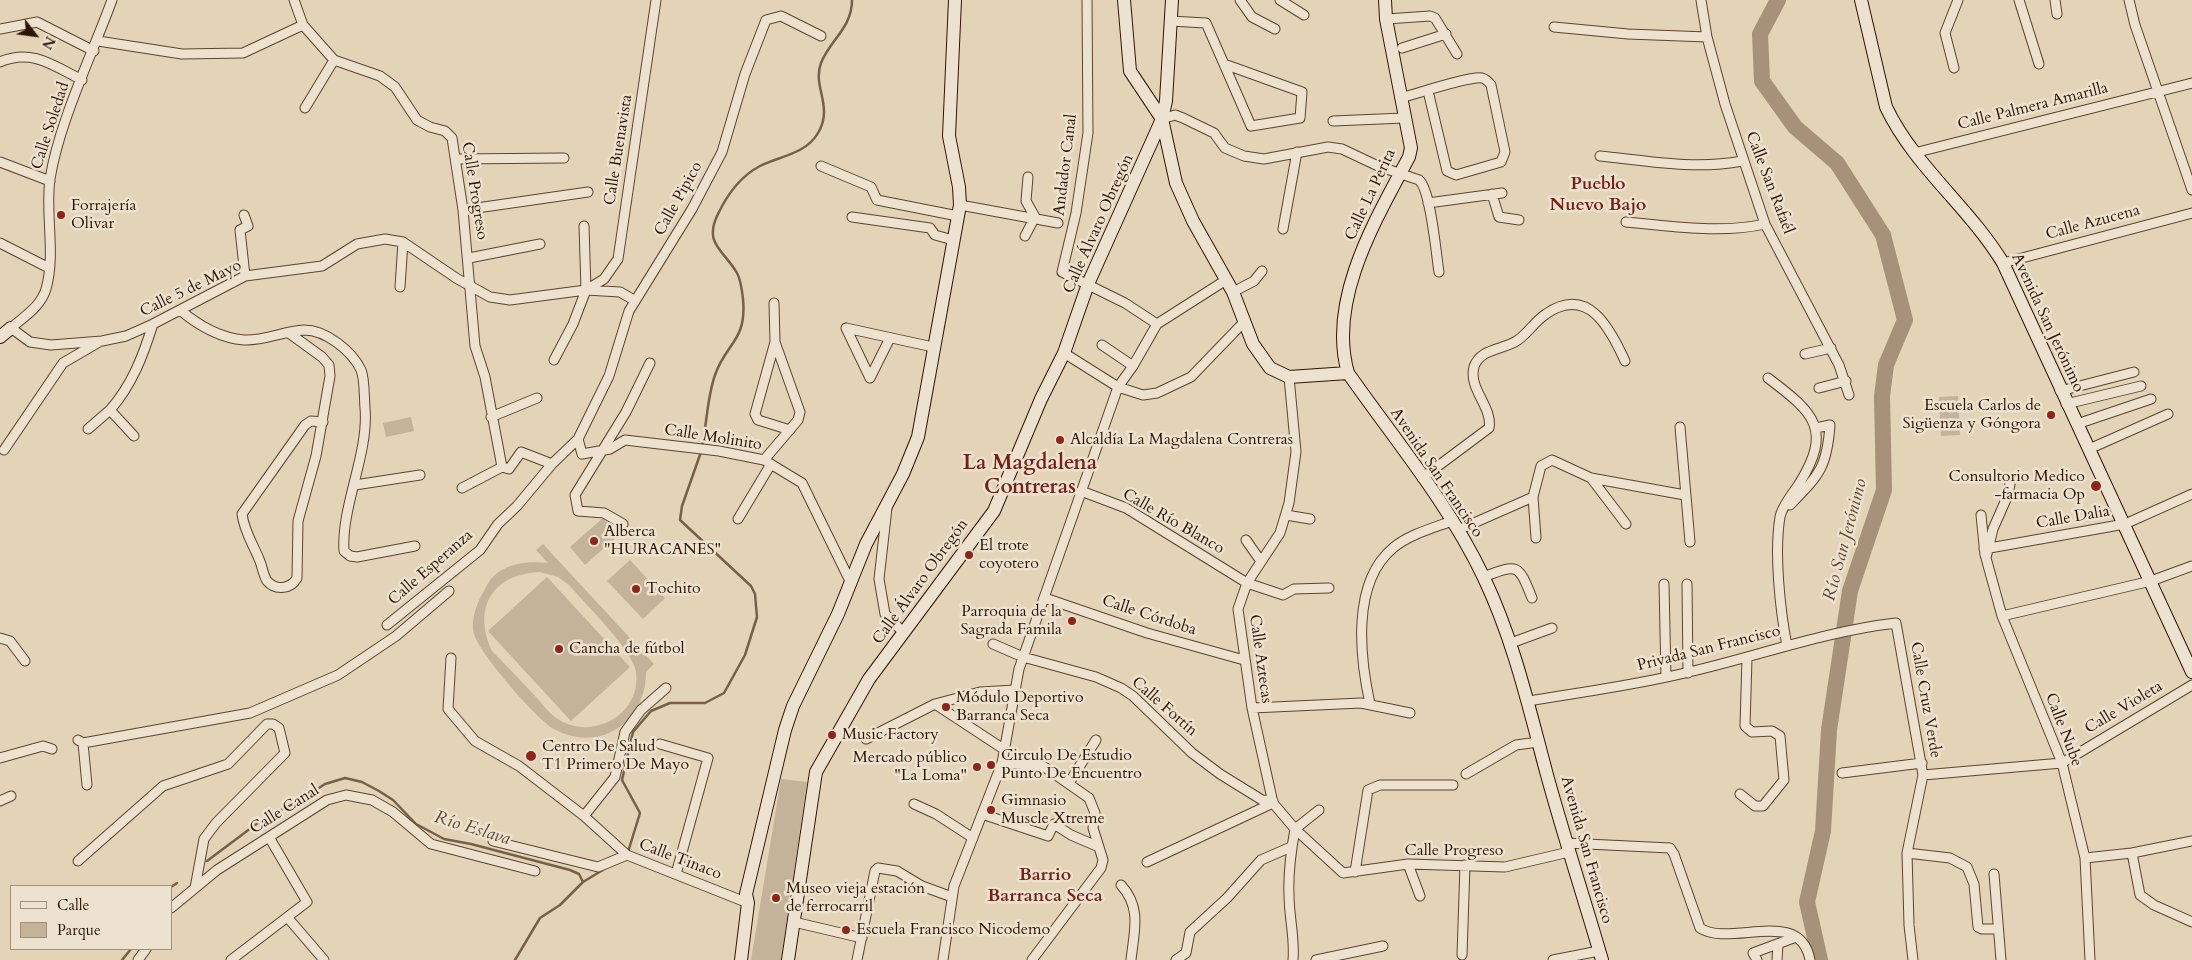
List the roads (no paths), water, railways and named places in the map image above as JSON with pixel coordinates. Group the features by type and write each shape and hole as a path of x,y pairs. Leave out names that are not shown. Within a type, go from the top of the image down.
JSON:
{"street":[{"name":"Calle Soledad","path":"0,337 6,327 42,300 46,288 49,268 50,180 61,136 112,0"},
{"name":"Calle Progreso","path":"294,0 303,25 334,60 380,76 395,87 417,120 430,127 445,131 452,138 464,210 475,346 485,377 491,418 502,467"},
{"name":"Calle Buenavista","path":"586,290 604,279 618,259 656,0"},
{"path":"741,960 748,903 746,894 785,730 793,706 838,614 850,582 888,502 904,474 918,437 959,211 959,187 949,142 955,0"},
{"name":"Andador Canal","path":"1087,0 1088,133 1076,213 1062,272 1088,284"},
{"path":"1124,0 1130,71 1162,119 1176,183 1193,221 1233,292 1253,344 1270,368 1289,376 1348,374"},
{"path":"1162,119 1166,101 1172,0"},
{"path":"1240,0 1252,17 1275,29"},
{"path":"1280,0 1304,15"},
{"name":"Calle La Perita","path":"1348,374 1344,362 1343,328 1348,297 1369,233 1409,157 1410,148 1386,19 1385,0"},
{"name":"Calle San Rafaél","path":"1701,0 1707,37 1742,161 1766,224 1831,348 1846,381 1849,395"},
{"name":"Avenida San Jerónimo","path":"1861,0 1886,107 1914,153 1978,227 2002,263 2066,404 2125,524 2192,672"},
{"path":"1954,68 1945,33 1958,0"},
{"path":"2019,0 2039,64"},
{"path":"2055,0 2057,14"},
{"path":"2129,0 2135,25 2192,190"},
{"name":"Calle Pipico","path":"578,439 609,376 620,335 634,300 692,209 722,152 745,74 766,20 781,16 820,36"},
{"path":"1386,19 1430,16 1435,18 1457,54"},
{"path":"1170,21 1206,23 1251,126 1300,118 1302,92 1224,64"},
{"path":"0,29 37,22 94,51"},
{"path":"98,41 182,54 243,53 303,25"},
{"path":"1554,27 1628,34 1707,37"},
{"path":"1402,48 1446,34"},
{"path":"0,62 20,56 34,57 82,80"},
{"path":"305,108 334,60"},
{"path":"1400,98 1477,78 1489,82 1505,152 1501,162 1456,175 1447,171 1428,91"},
{"name":"Calle Palmera Amarilla","path":"1914,153 2158,90 2192,83"},
{"path":"1162,119 1175,115 1183,118 1214,133 1225,148 1244,156 1264,159 1328,147 1342,149 1378,166 1400,172 1421,181 1428,203 1439,272"},
{"path":"1333,121 1404,118"},
{"name":"Calle Álvaro Obregón","path":"788,960 816,772 869,679 994,511 1041,399 1064,353 1088,284 1162,119"},
{"path":"1283,229 1297,152"},
{"path":"1600,156 1694,166 1720,165 1742,161"},
{"path":"457,160 564,158"},
{"path":"0,162 50,180"},
{"path":"820,166 871,187 877,200 959,211 1035,217 1058,223"},
{"path":"1028,177 1026,201 1035,217"},
{"path":"464,210 588,192"},
{"path":"1428,203 1502,192"},
{"path":"1492,194 1499,217 1519,220"},
{"name":"Calle Azucena","path":"2002,263 2192,213"},
{"path":"244,215 248,226 240,230 246,276"},
{"path":"852,217 930,228 935,236 953,240"},
{"path":"1025,236 1035,217"},
{"path":"1626,222 1723,229 1766,224"},
{"path":"554,360 573,324 586,290 584,226"},
{"name":"Calle 5 de Mayo","path":"6,327 30,342 52,345 102,341 126,336 246,276 322,266 356,244 385,239 403,242 471,288 490,297 510,300 586,290 620,292 634,300"},
{"path":"400,286 403,242"},
{"path":"0,243 49,268"},
{"path":"469,258 540,244"},
{"path":"1233,292 1254,281 1262,271"},
{"path":"943,960 954,886 1006,750 1015,690 1023,657 1118,387 1158,324 1226,280"},
{"path":"1088,284 1125,303 1158,324"},
{"path":"738,519 768,462 798,420 800,412 776,342 774,303"},
{"path":"1422,478 1489,428 1490,419 1474,382 1474,367 1478,360 1483,354 1517,341 1544,315 1558,307 1569,305 1584,307 1604,321 1625,360"},
{"path":"180,310 194,322 231,338 247,340 306,330 322,334 344,348 361,371 365,411 355,484 343,539 344,551 350,556 357,556 415,546"},
{"path":"1064,353 1118,387 1143,395 1158,393 1191,378 1244,322"},
{"path":"88,429 110,410 125,392 143,354 153,324"},
{"path":"890,338 870,378 846,328 933,347"},
{"path":"289,333 329,364 330,376 323,422 316,456 298,521 297,578 294,584 287,587 274,586 266,580 247,533 242,514 305,424 312,420 323,422"},
{"path":"4,450 63,363 102,341"},
{"path":"776,342 755,414 758,420 790,430"},
{"path":"1102,345 1133,366"},
{"path":"1805,354 1831,348"},
{"path":"624,524 604,513 578,511 575,496 626,412 650,364"},
{"path":"2060,391 2134,372"},
{"name":"Avenida San Francisco","path":"1348,374 1455,525 1484,577 1511,643 1529,701 1538,742 1567,847 1600,955"},
{"name":"Calle Aztecas","path":"1289,376 1296,452 1286,515 1280,533 1260,560 1247,583 1238,609 1252,708 1273,802 1295,829"},
{"path":"1768,378 1793,398 1810,417 1816,428 1818,439 1815,452 1780,515 1779,589 1787,646"},
{"path":"1819,388 1846,381"},
{"path":"2066,404 2141,386"},
{"path":"491,418 537,398"},
{"path":"2077,424 2151,399"},
{"path":"110,410 134,436"},
{"path":"2089,448 2168,414"},
{"path":"1780,515 1823,467 1828,449 1830,425 1816,428"},
{"path":"1680,427 1690,542"},
{"name":"Calle Molinito","path":"578,439 582,454 602,451 625,440 719,451 768,462 802,483 850,582"},
{"name":"Calle Esperanza","path":"387,626 480,550 498,524 517,506 552,464 578,439"},
{"path":"462,488 502,467 509,469 521,452 552,464"},
{"path":"1536,538 1533,497 1537,473 1546,462 1552,460 1591,478 1685,495"},
{"path":"355,484 420,475"},
{"path":"1591,478 1626,524"},
{"path":"1986,552 1997,519 2006,502 2010,484"},
{"name":"Calle Río Blanco","path":"1081,491 1134,513 1247,583 1283,596 1294,589 1328,588"},
{"name":"Calle Dalia","path":"1986,552 2125,524 2192,494"},
{"path":"1370,704 1364,672 1361,632 1366,596 1380,562 1393,547 1533,497"},
{"path":"888,502 879,579 885,614 904,633"},
{"path":"1286,515 1310,520"},
{"name":"Calle Nube","path":"1981,515 1986,552 2002,616 2062,763 2085,858 2090,960"},
{"path":"1246,540 1260,560"},
{"path":"2002,616 2151,581 2192,566"},
{"path":"1484,577 1510,567 1517,569 1524,577 1532,598"},
{"path":"1664,584 1666,677"},
{"path":"1687,584 1688,672"},
{"path":"87,785 80,741 250,713 338,675 396,636 450,591"},
{"name":"Calle Córdoba","path":"1045,598 1147,633 1244,660"},
{"name":"Privada San Francisco","path":"1529,701 1666,677 1748,658 1820,637 1872,626 1896,624"},
{"name":"Calle Cruz Verde","path":"1896,624 1924,775 1907,853 1909,925 1913,960"},
{"path":"1511,643 1552,628"},
{"path":"0,638 10,641 25,661"},
{"name":"Calle Fortín","path":"993,644 1023,657 1096,677 1121,688 1133,696 1192,753 1220,774 1262,800 1273,802"},
{"name":"Calle Tinaco","path":"451,658 448,709 475,740 519,766 584,816 627,855 748,903"},
{"path":"1740,794 1755,806 1763,806 1776,792 1784,778 1780,736 1772,731 1752,732 1745,726 1748,658"},
{"name":"Calle Violeta","path":"1924,775 2062,763 2192,685"},
{"path":"584,816 615,777 625,732 641,710 666,688"},
{"path":"866,739 935,704 980,692 1015,690"},
{"path":"935,704 1006,750"},
{"path":"1252,708 1370,704 1410,713"},
{"path":"78,861 163,786 228,764 267,724 273,724 279,728 285,753 216,823 204,839 195,888"},
{"path":"1069,783 1096,740"},
{"path":"1466,774 1516,745 1538,742"},
{"path":"660,744 708,758 676,874"},
{"path":"0,758 43,746 52,749"},
{"path":"1002,762 1043,766 1089,798 1095,813 1093,828 1103,860 1101,868 1032,960"},
{"path":"1842,773 1922,764"},
{"path":"1355,872 1368,790 1380,785 1453,785"},
{"name":"Calle Canal","path":"172,907 217,870 327,800 346,795 372,800 393,812 431,844 535,870"},
{"path":"0,801 11,796"},
{"path":"1147,862 1273,802"},
{"path":"914,804 936,814 973,838"},
{"path":"1293,960 1294,943 1288,896 1291,847 1295,829 1318,810"},
{"path":"982,814 1048,836 1054,824 1071,835 1099,847"},
{"name":"Calle Progreso","path":"1295,829 1343,873 1408,864 1506,867 1567,847 1670,848 1674,854 1700,928 1706,932 1717,933 1778,931 1796,937"},
{"path":"231,960 307,902 269,837"},
{"path":"493,841 598,867 627,855"},
{"path":"2085,858 2132,853 2192,841"},
{"path":"1176,960 1186,953 1190,932 1227,898 1261,860 1291,847"},
{"path":"1907,853 1950,858 1965,865 1973,878 1978,927 1982,930 1998,930"},
{"path":"2132,853 2140,895 2154,905 2192,922"},
{"path":"1408,864 1420,896"},
{"path":"1462,955 1465,865"},
{"path":"857,960 878,868 897,871 922,886 952,897"},
{"path":"1994,874 2001,960"},
{"path":"1121,885 1131,896 1136,920 1131,960"},
{"path":"288,918 324,960"},
{"path":"794,922 862,938"},
{"path":"1757,960 1753,953 1796,937 1808,948 1810,960"},
{"path":"1777,960 1778,944"},
{"path":"1316,960 1383,946"},
{"path":"1553,960 1600,955"}],"waterway":[{"path":"702,446 710,393 715,375 739,333 743,313 743,299 739,279 732,265 714,240 714,224 726,200 747,175 760,166 807,146 818,133 824,114 819,80 821,63 845,26 851,10 852,0"},
{"name":"Río San Jerónimo","path":"1778,0 1760,34 1762,81 1795,127 1837,163 1883,235 1905,320 1886,365 1882,396 1884,490 1850,591 1829,730 1823,831 1807,902 1820,960"},
{"path":"628,852 640,813 622,780 633,732 651,711 670,703 705,703 724,693 745,655 757,617 755,594 751,586 680,520 682,506 701,452"},
{"name":"Río Eslava","path":"207,861 263,819 297,802 325,784 345,778 362,782 379,791 393,800 416,824 444,839 471,844 570,870 579,874 583,882"},
{"path":"515,960 540,918 560,905 583,882 606,868"},
{"name":"Río Eslava","path":"172,886 177,883"},
{"name":"Río Eslava","path":"122,960 130,950"}],"place":[{"name":"Forrajería Olivar","path":"61,215"},
{"name":"Escuela Carlos de Sigüenza y Góngora","path":"2051,415"},
{"name":"Alcaldía La Magdalena Contreras","path":"1060,440"},
{"name":"Consultorio Medico -farmacia Op","path":"2096,486"},
{"name":"Alberca \"HURACANES\"","path":"594,541"},
{"name":"El trote coyotero","path":"969,555"},
{"name":"Tochito","path":"636,589"},
{"name":"Parroquia de la Sagrada Famila","path":"1072,621"},
{"name":"Cancha de fútbol","path":"559,649"},
{"name":"Módulo Deportivo Barranca Seca","path":"946,707"},
{"name":"Music Factory","path":"832,735"},
{"name":"Centro De Salud T1 Primero De Mayo","path":"531,756"},
{"name":"Circulo De Estudio Punto De Encuentro","path":"991,765"},
{"name":"Mercado público \"La Loma\"","path":"977,767"},
{"name":"Gimnasio Muscle Xtreme","path":"991,810"},
{"name":"Museo vieja estación de ferrocarril","path":"776,898"},
{"name":"Escuela Francisco Nicodemo","path":"846,930"}],"district":[{"name":"Pueblo Nuevo Bajo","path":"1598,195"},
{"name":"La Magdalena Contreras","path":"1030,476"},
{"name":"Barrio Barranca Seca","path":"1045,886"}]}
